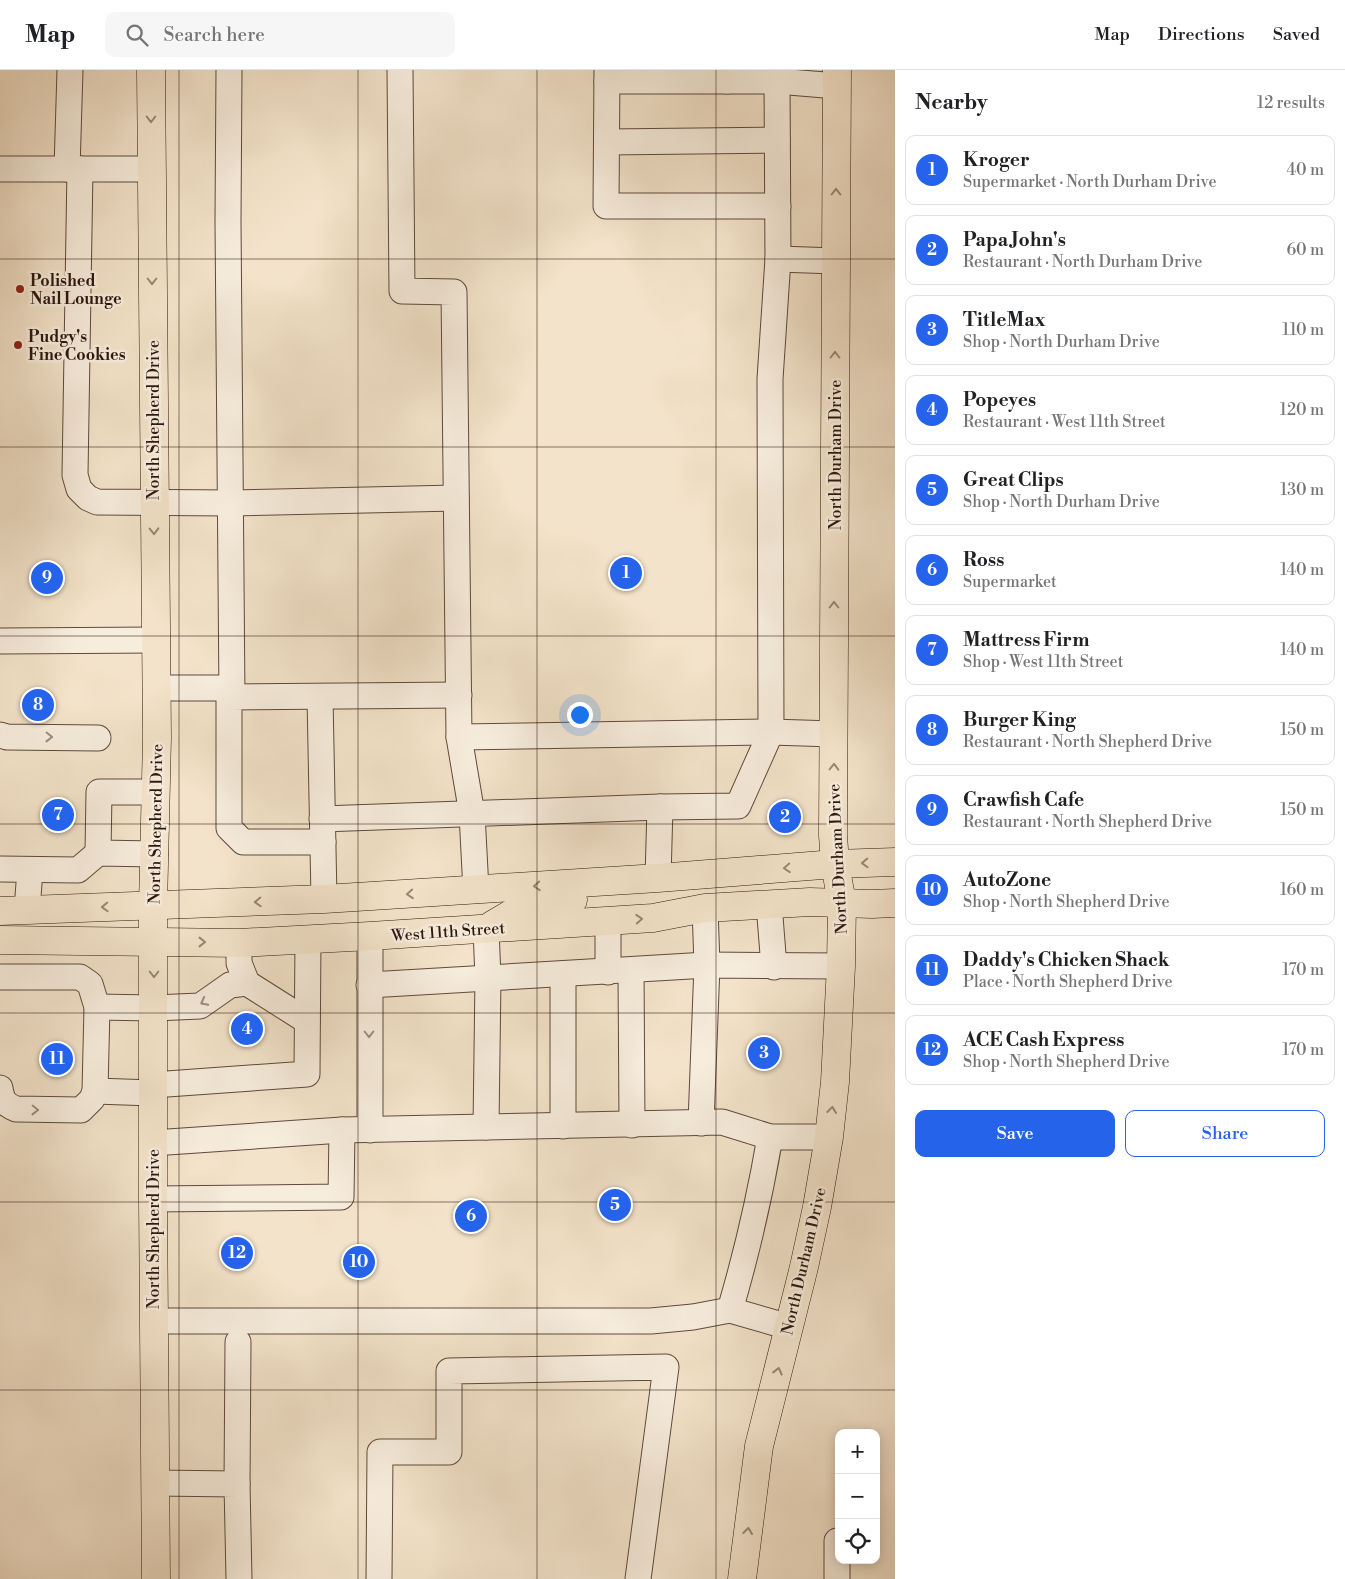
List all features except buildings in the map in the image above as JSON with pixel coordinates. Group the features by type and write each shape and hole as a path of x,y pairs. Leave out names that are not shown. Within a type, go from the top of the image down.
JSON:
{"main road":[{"name":"North Shepherd Drive","path":"151,70 156,640 156,792 153,906 156,1579"},
{"name":"North Durham Drive","path":"742,1579 759,1446 804,1268 815,1216 829,1136 835,1082 842,902 835,864 833,835 837,78"},
{"path":"0,911 324,899 658,878 835,864 895,862"},
{"path":"486,929 523,907 612,895 658,878"},
{"path":"312,939 367,920 435,913 476,890"},
{"name":"West 11th Street","path":"0,940 239,943 653,918 705,908 769,904 810,902 895,903"}],"street":[{"path":"70,70 73,169 75,475 79,489 88,498 97,502 230,503 456,498"},
{"path":"229,70 232,693 229,697 229,828 243,842 322,830 472,814 738,806 771,732 770,379 778,259 777,76"},
{"path":"400,70 402,291 454,292 459,737 472,814 476,890"},
{"path":"778,206 606,206 607,75 837,78"},
{"path":"607,142 777,140"},
{"path":"0,169 152,169"},
{"path":"778,259 836,261"},
{"path":"0,641 156,640"},
{"path":"156,688 320,697 459,695"},
{"path":"320,697 324,899"},
{"path":"459,737 771,732 834,734"},
{"path":"0,735 98,738"},
{"path":"98,853 99,792 156,792"},
{"path":"658,878 660,807"},
{"path":"0,869 78,870 98,853 155,854"},
{"path":"27,910 30,870"},
{"path":"769,904 774,967"},
{"path":"701,1123 707,966 705,908"},
{"path":"608,921 619,971 632,1124"},
{"path":"486,929 488,978 486,1127"},
{"path":"370,936 370,1130"},
{"path":"95,1091 153,1089 307,1074 307,1021 312,939"},
{"path":"239,943 239,963 247,983 307,1021"},
{"path":"369,985 707,966 841,966"},
{"path":"563,974 563,1126"},
{"path":"0,977 80,977 90,984 97,1007 95,1091 92,1099 81,1110 16,1109 8,1106 2,1099 0,1088"},
{"path":"97,1007 154,1008 200,1006 230,985 247,983"},
{"path":"153,1143 342,1130 722,1122 770,1137 829,1136"},
{"path":"153,1199 341,1197 342,1130"},
{"path":"730,1310 744,1265 760,1195 770,1137"},
{"path":"154,1321 651,1321 694,1317 730,1310 789,1327"},
{"path":"238,1342 237,1484 239,1579"},
{"path":"379,1579 380,1452 449,1452 449,1371 666,1367 638,1579"},
{"path":"155,1483 237,1484"},
{"path":"838,1564 838,1579"}],"place":[{"name":"Polished Nail Lounge","path":"20,289"},
{"name":"Pudgy's Fine Cookies","path":"18,345"},
{"name":"Kroger","path":"626,573"},
{"name":"Crawfish Cafe","path":"47,578"},
{"name":"Burger King","path":"38,705"},
{"name":"Mattress Firm","path":"58,815"},
{"name":"Papa John's","path":"785,817"},
{"name":"Popeyes","path":"247,1029"},
{"name":"TitleMax","path":"764,1053"},
{"name":"Daddy's Chicken Shack","path":"57,1059"},
{"name":"Great Clips","path":"615,1205"},
{"name":"Ross","path":"471,1216"},
{"name":"ACE Cash Express","path":"237,1253"},
{"name":"AutoZone","path":"359,1262"}]}
